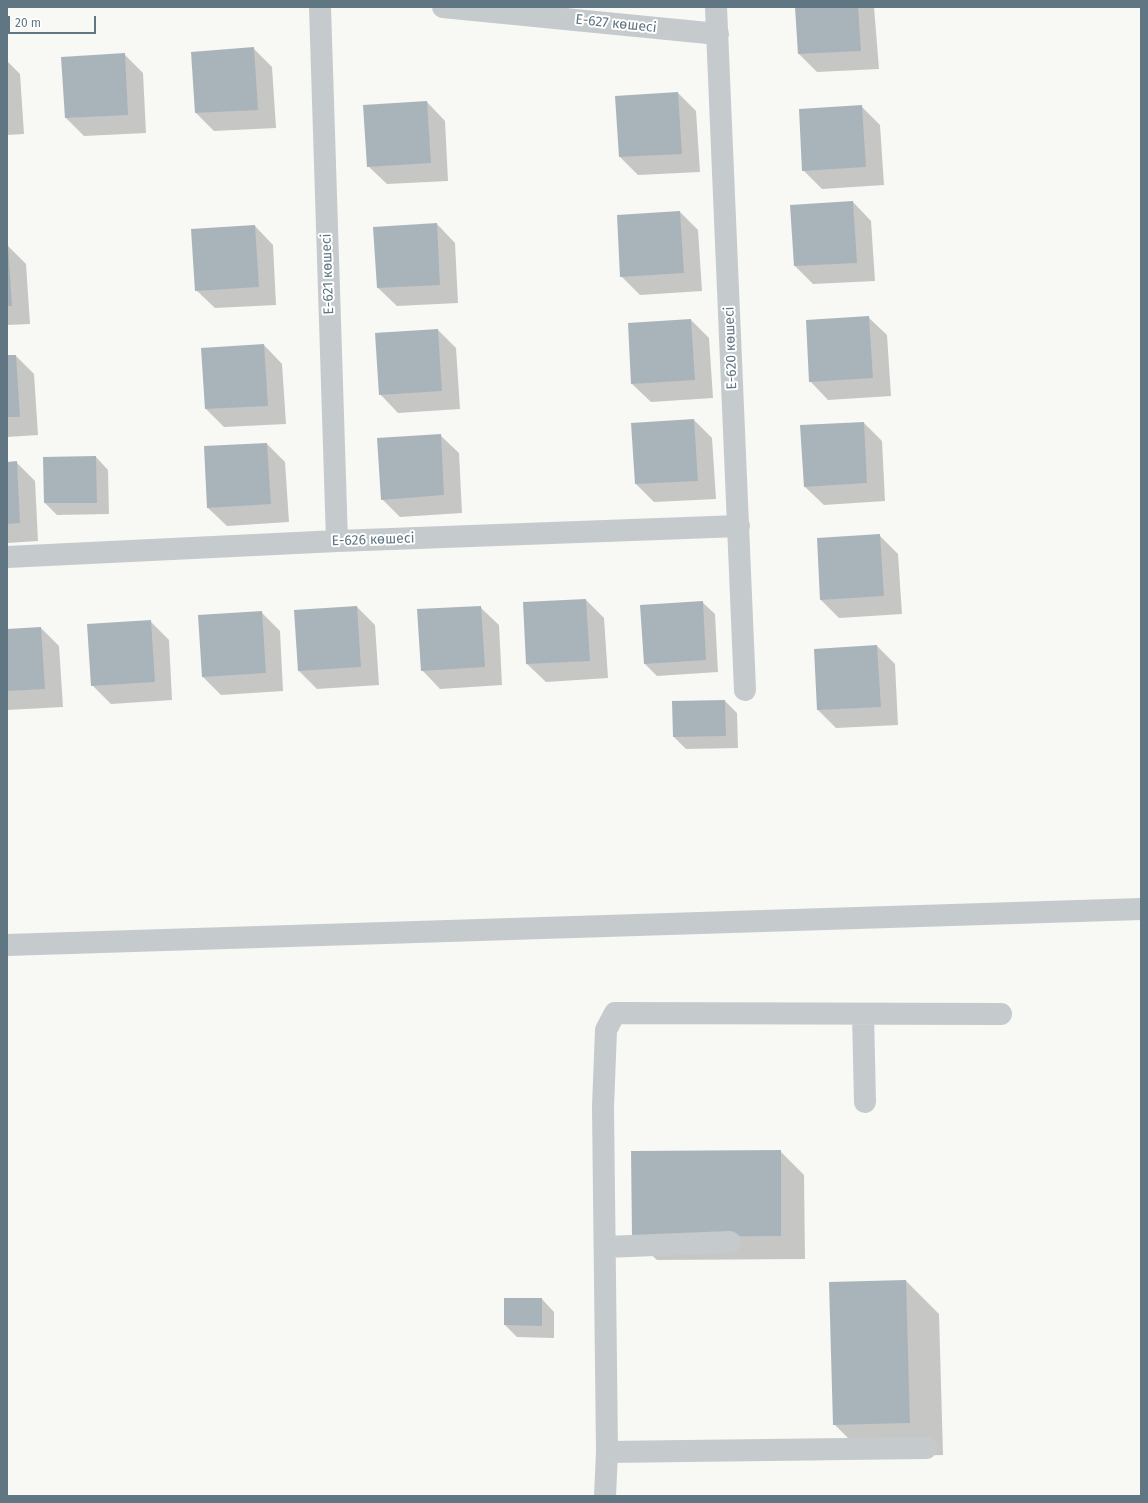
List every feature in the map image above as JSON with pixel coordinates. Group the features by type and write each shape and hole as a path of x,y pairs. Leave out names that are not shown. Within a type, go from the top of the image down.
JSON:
{"street":[{"name":"Е-621 көшесі","path":"320,7 336,542"},
{"name":"Е-627 көшесі","path":"443,7 718,34"},
{"name":"Е-620 көшесі","path":"716,7 745,690"},
{"name":"Е-626 көшесі","path":"7,557 739,526"},
{"path":"7,945 1141,909"},
{"path":"605,1496 607,1452 603,1107 606,1030 615,1013 1001,1014"},
{"path":"863,1014 865,1102"},
{"path":"605,1247 730,1242"},
{"path":"607,1452 926,1448"}],"building":[{"path":"795,7 858,7 861,51 798,54"},
{"path":"254,47 258,110 195,113 191,52"},
{"path":"125,53 128,115 65,118 61,57"},
{"path":"678,92 682,154 619,157 615,96"},
{"path":"427,101 431,163 367,167 363,105"},
{"path":"862,105 866,167 802,171 799,109"},
{"path":"853,201 857,263 794,266 790,205"},
{"path":"680,211 684,273 620,277 617,215"},
{"path":"437,223 440,285 377,288 373,227"},
{"path":"255,225 259,287 195,291 191,229"},
{"path":"8,244 12,306 7,306"},
{"path":"869,316 873,378 809,382 806,320"},
{"path":"691,319 695,380 631,384 628,323"},
{"path":"438,329 442,391 379,395 375,333"},
{"path":"264,344 268,406 205,409 201,348"},
{"path":"7,355 16,355 20,417 7,417"},
{"path":"694,419 698,481 635,484 631,423"},
{"path":"864,422 867,483 804,487 800,425"},
{"path":"441,434 444,495 381,500 377,438"},
{"path":"267,443 271,504 207,508 204,446"},
{"path":"96,456 97,503 44,503 43,457"},
{"path":"17,461 20,523 7,524 7,462"},
{"path":"880,534 884,596 820,600 817,538"},
{"path":"586,599 590,661 526,664 523,602"},
{"path":"703,601 706,660 644,664 640,605"},
{"path":"357,606 361,667 298,671 294,610"},
{"path":"481,606 485,667 421,671 417,609"},
{"path":"262,611 266,673 202,677 198,615"},
{"path":"151,620 155,682 91,686 87,624"},
{"path":"41,627 45,689 7,691 7,629"},
{"path":"877,645 881,707 817,710 814,649"},
{"path":"725,700 726,736 673,737 672,701"},
{"path":"781,1150 781,1236 632,1237 631,1151"},
{"path":"906,1280 910,1423 833,1425 829,1282"},
{"path":"504,1298 542,1298 542,1326 504,1325"}]}
